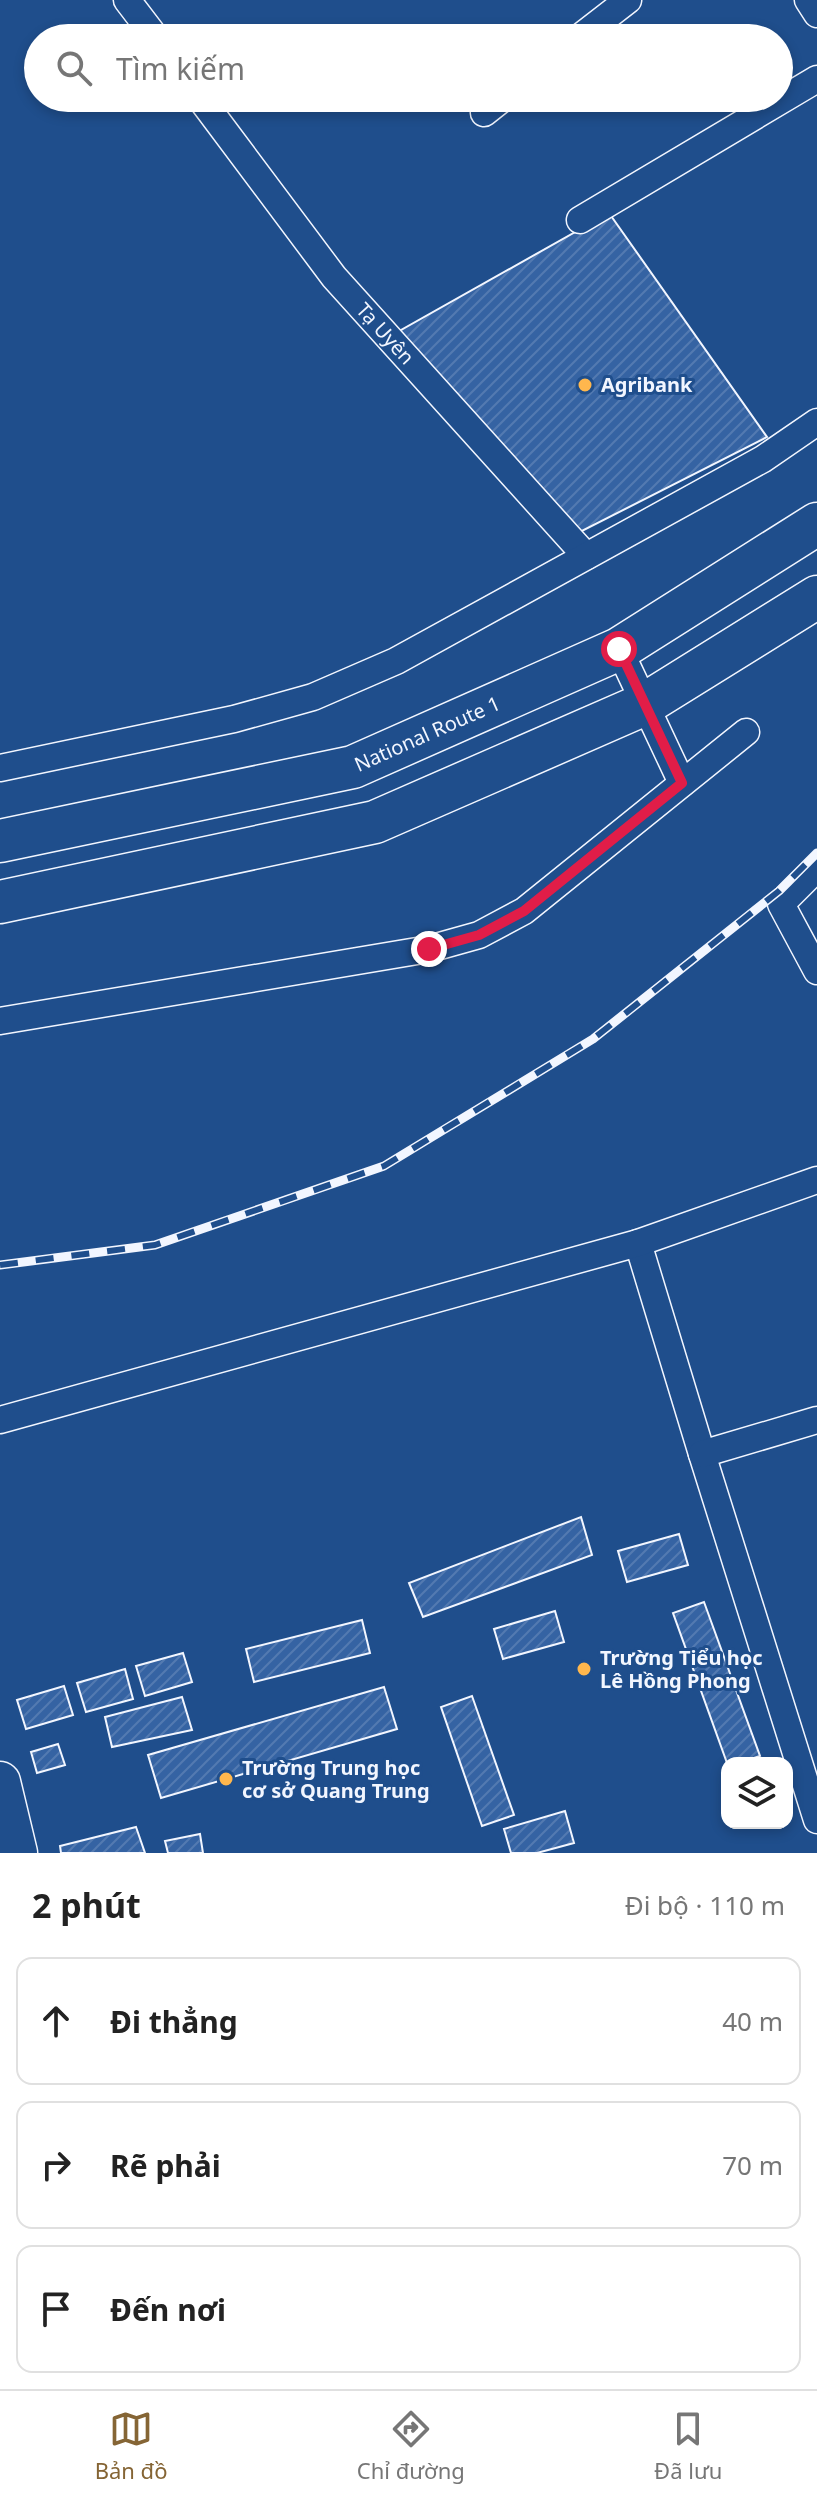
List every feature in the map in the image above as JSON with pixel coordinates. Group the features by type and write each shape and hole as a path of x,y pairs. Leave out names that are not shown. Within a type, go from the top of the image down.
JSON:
{"highway":[{"name":"National Route 1","path":"0,841 353,767 619,649 817,524"},
{"path":"0,902 375,822 645,704 817,597"}],"main road":[{"path":"1,1790 17,1853"}],"street":[{"path":"127,0 145,24"},
{"path":"597,24 628,0"},
{"path":"808,0 817,14"},
{"path":"793,93 817,79"},
{"name":"Tạ Uyên","path":"210,112 334,277 586,556"},
{"path":"580,220 762,112"},
{"path":"0,768 234,719 313,697 396,661 763,459 817,422"},
{"path":"619,649 682,783"},
{"path":"0,1021 429,949 479,935 524,911 746,732"},
{"path":"817,868 781,904 817,971"},
{"path":"0,1420 638,1243 817,1180"},
{"path":"638,1243 817,1820"},
{"path":"702,1454 817,1420"}],"building":[{"name":"Agribank","path":"609,213 767,437 570,537 394,334"},
{"path":"581,1517 592,1555 423,1617 409,1583"},
{"path":"679,1534 688,1565 627,1582 618,1551"},
{"name":"Trường Tiểu học Lê Hồng Phong","path":"704,1602 760,1756 725,1757 673,1613"},
{"path":"555,1611 564,1642 503,1659 494,1629"},
{"path":"362,1620 370,1653 254,1682 246,1649"},
{"path":"183,1653 192,1682 145,1696 136,1666"},
{"path":"125,1669 133,1699 86,1712 77,1683"},
{"path":"64,1686 73,1715 26,1729 17,1700"},
{"name":"Trường Trung học cơ sở Quang Trung","path":"384,1687 397,1729 161,1798 148,1755"},
{"path":"472,1696 514,1815 482,1826 441,1707"},
{"path":"182,1697 192,1730 112,1747 105,1717"},
{"path":"58,1744 65,1765 37,1773 31,1752"},
{"path":"565,1811 574,1843 537,1853 511,1853 504,1829"},
{"path":"136,1827 145,1853 61,1853 60,1846"},
{"path":"200,1834 203,1853 168,1853 165,1841"}],"railway":[{"path":"0,1265 155,1245 384,1166 593,1039 779,891 817,853"}],"place":[{"name":"Agribank","path":"585,385"},
{"name":"Trường Tiểu học Lê Hồng Phong","path":"584,1669"},
{"name":"Trường Trung học cơ sở Quang Trung","path":"226,1779"}],"route":[{"path":"429,949 479,935 524,911 682,783 619,649"}]}
